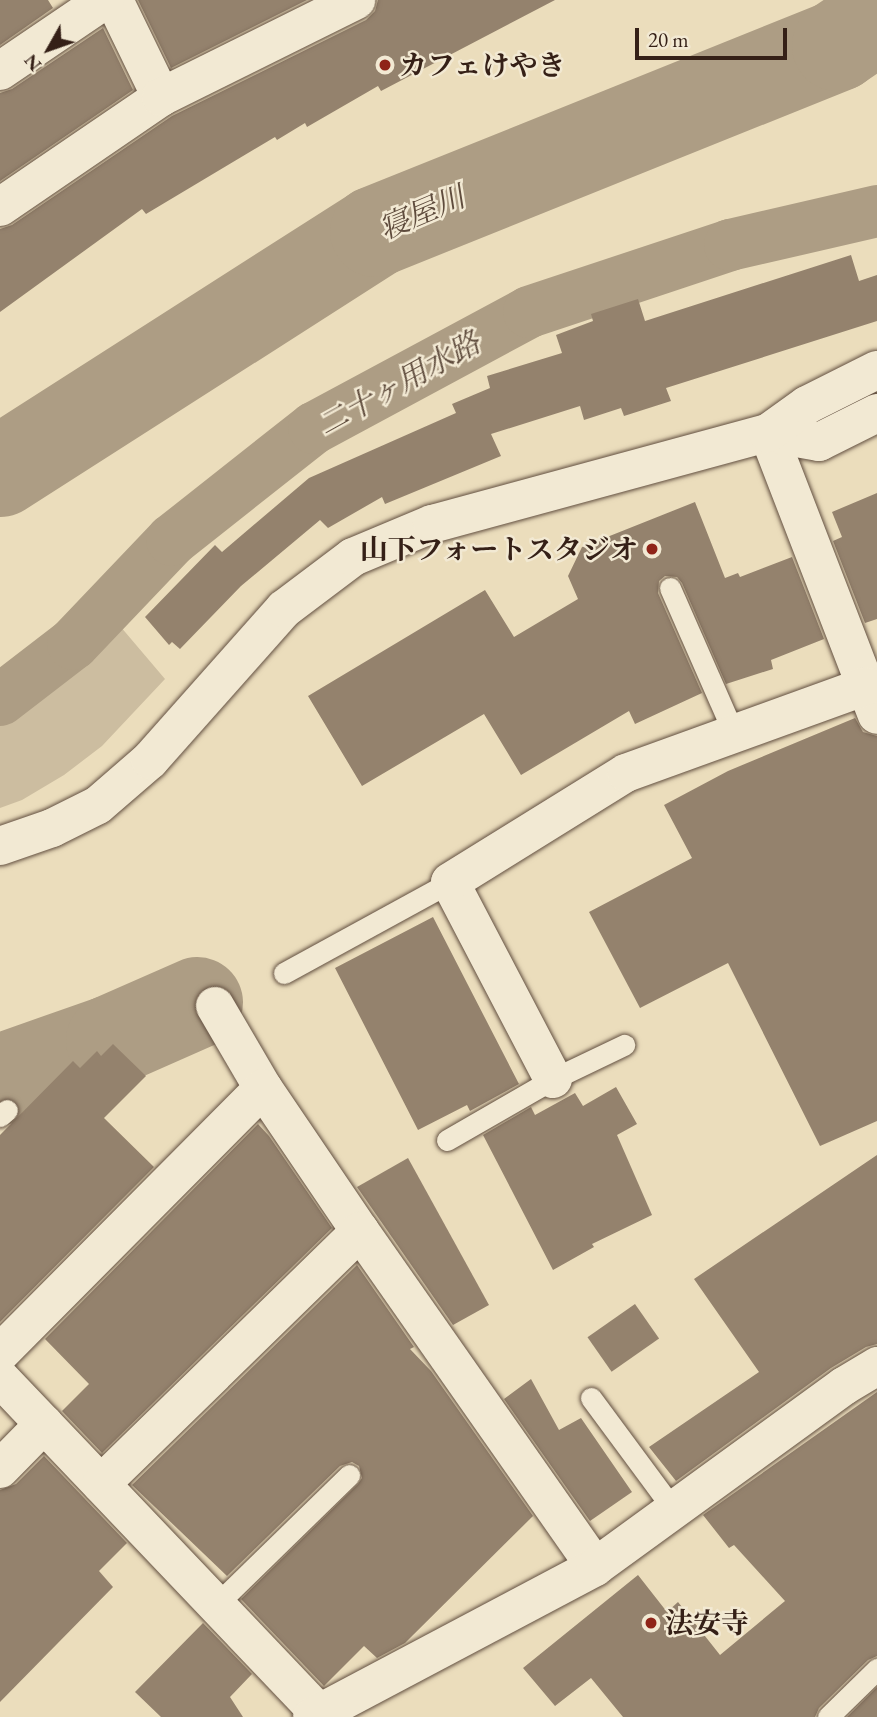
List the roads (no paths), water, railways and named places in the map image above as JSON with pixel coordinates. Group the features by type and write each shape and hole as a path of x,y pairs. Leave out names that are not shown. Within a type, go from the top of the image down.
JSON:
{"street":[{"path":"0,71 105,0"},
{"path":"114,0 162,97"},
{"path":"0,207 162,97 356,0"},
{"path":"0,846 52,828 98,805 150,761 284,609 353,558 432,524 768,433 807,405 877,370"},
{"path":"768,433 819,442 877,412"},
{"path":"554,1079 450,881 626,773 734,734 871,701 768,433"},
{"path":"215,1006 263,1088 360,1231 596,1567"},
{"path":"0,1353 263,1088"},
{"path":"101,1484 360,1231"},
{"path":"0,1378 216,1605 316,1715 596,1567 844,1386 877,1366"},
{"path":"0,1469 44,1424"}],"lane":[{"path":"670,588 734,734"},
{"path":"284,973 450,881"},
{"path":"447,1140 554,1079 624,1045"},
{"path":"591,1398 674,1510"},
{"path":"216,1605 349,1475"},
{"path":"828,1717 877,1669"}],"waterway":[{"name":"寝屋川","path":"0,471 375,231 837,45 877,18"},
{"name":"二十ヶ用水路","path":"0,700 73,644 172,540 314,428 529,312 730,245 877,211"},
{"path":"0,1079 111,1040 197,1002"}],"place":[{"name":"カフェけやき","path":"385,65"},
{"name":"山下フォートスタジオ","path":"652,549"},
{"name":"法安寺","path":"651,1623"}]}
